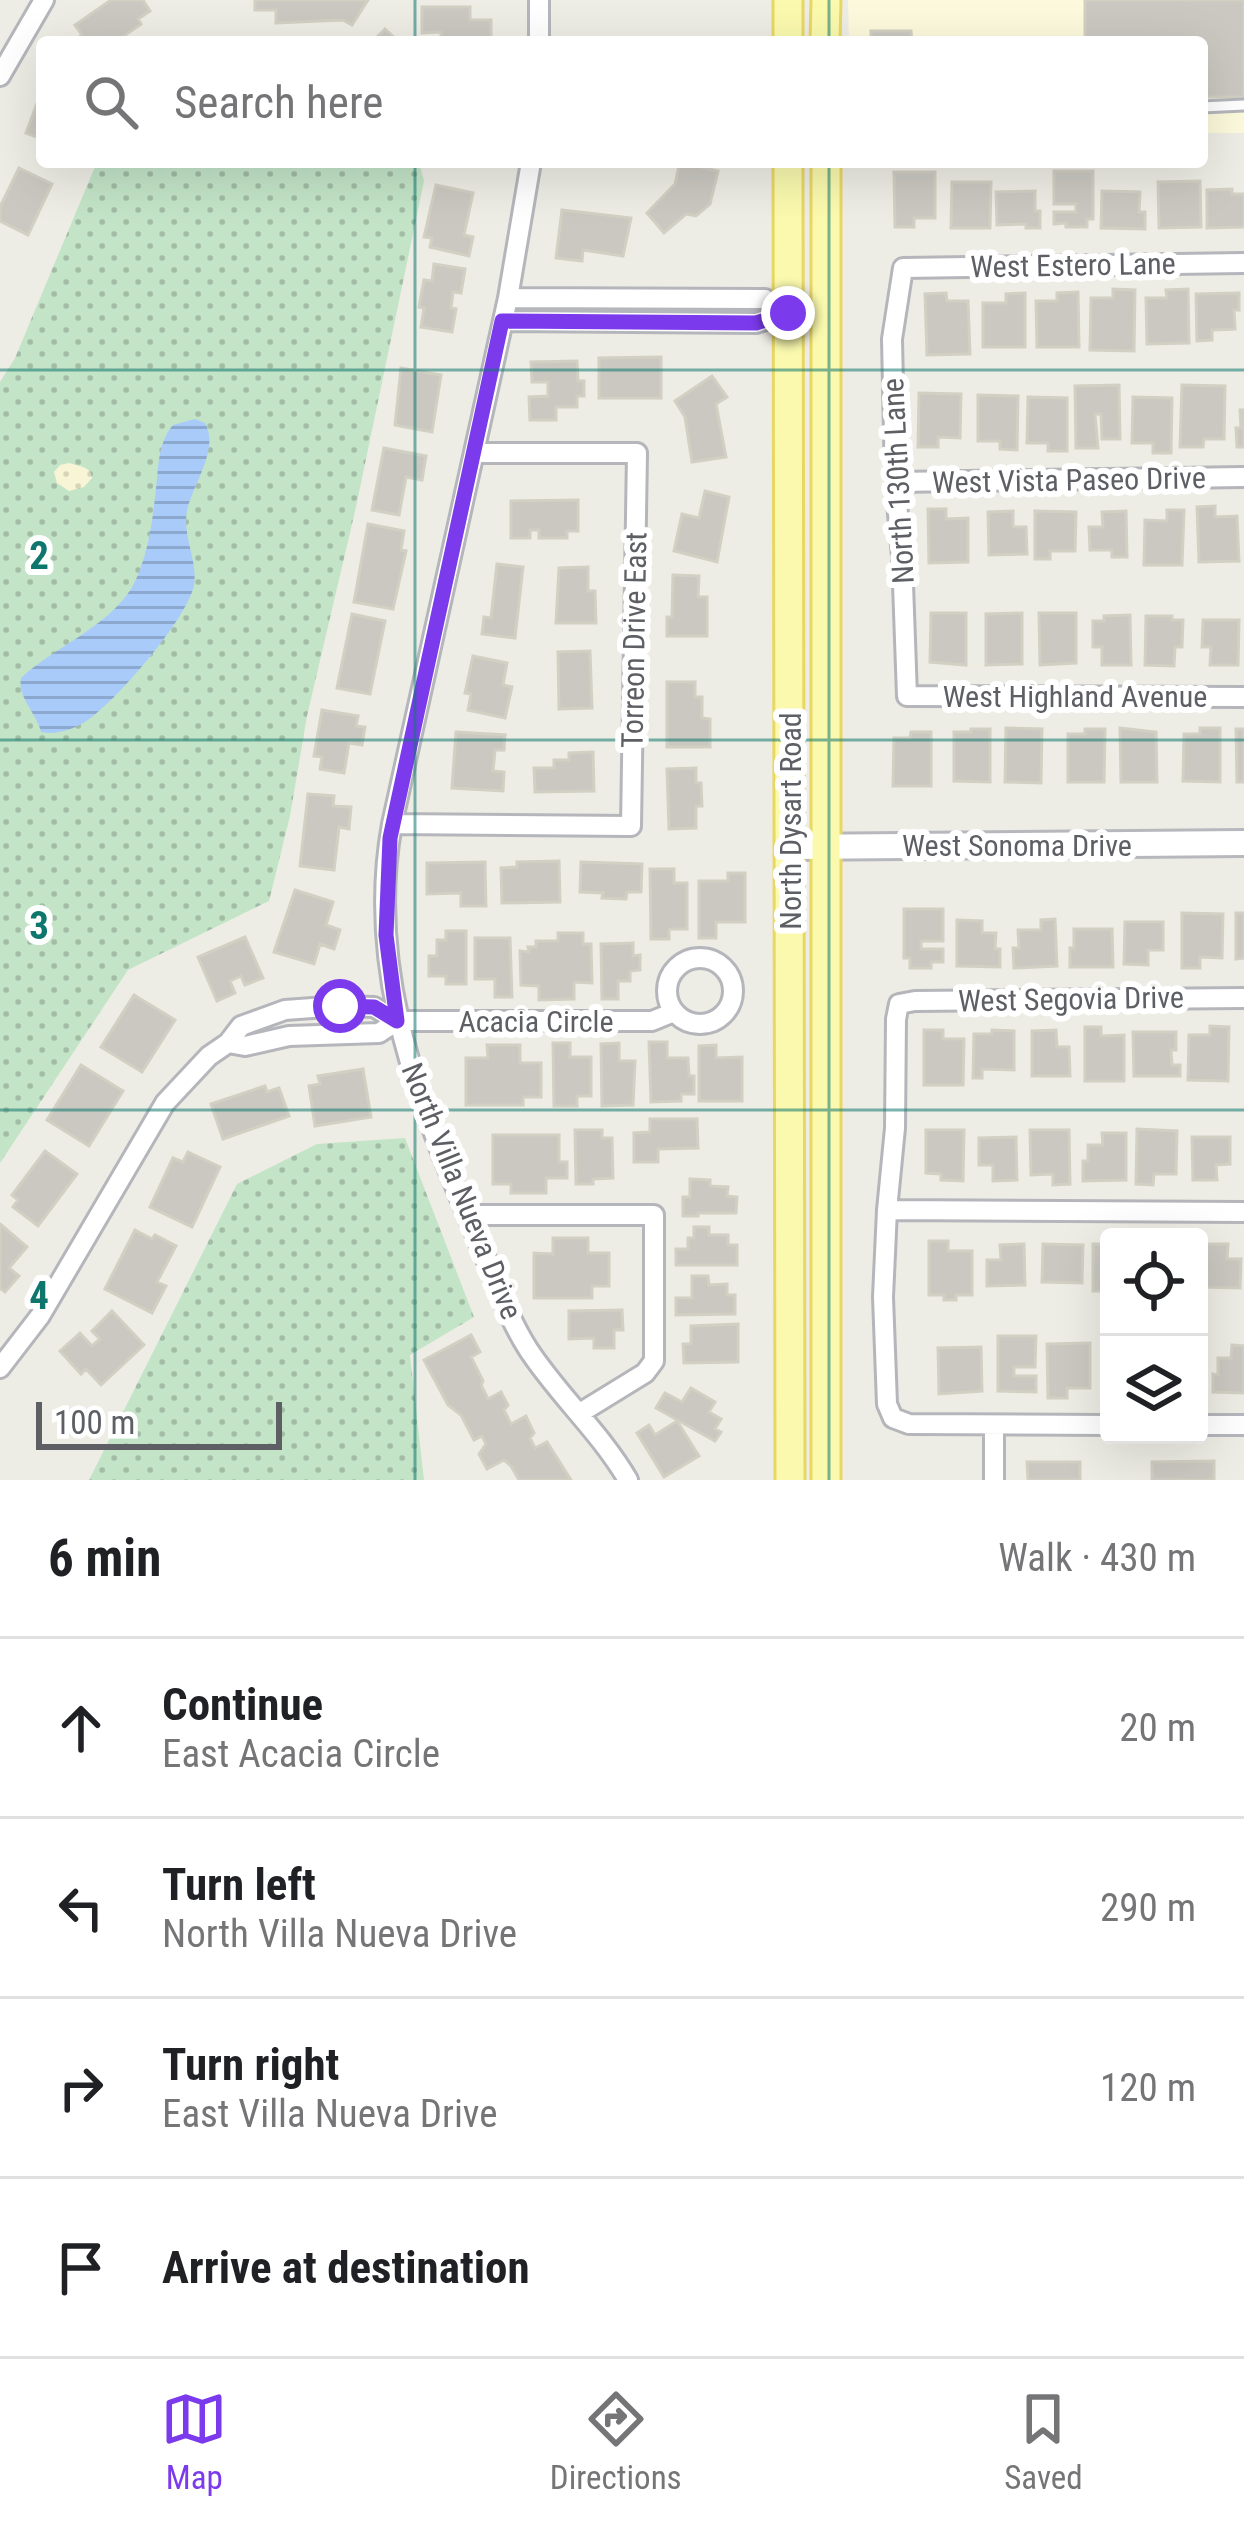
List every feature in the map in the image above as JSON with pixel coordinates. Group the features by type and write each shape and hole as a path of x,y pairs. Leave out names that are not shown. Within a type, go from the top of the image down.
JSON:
{"main road":[{"path":"788,0 788,36"},
{"path":"826,0 826,36"},
{"name":"North Dysart Road","path":"788,168 790,1480"},
{"name":"North Dysart Road","path":"826,168 826,1480"}],"street":[{"path":"0,76 44,0"},
{"path":"539,0 539,36"},
{"name":"North Villa Nueva Drive","path":"530,168 508,298 392,824 386,935 397,1021 423,1106 467,1215 524,1343 628,1480"},
{"name":"West Estero Lane","path":"903,268 1244,263"},
{"name":"North 130th Lane","path":"903,268 892,339 907,696"},
{"path":"508,298 765,299 788,313"},
{"path":"502,321 756,323 788,313 825,313"},
{"name":"Torreon Drive East","path":"392,824 631,826 637,453 474,453"},
{"name":"West Vista Paseo Drive","path":"895,482 1244,477"},
{"name":"West Highland Avenue","path":"907,696 1244,697"},
{"name":"West Sonoma Drive","path":"790,848 1244,843"},
{"name":"West Segovia Drive","path":"886,1210 895,1128 899,1004 1244,998"},
{"path":"0,1369 40,1316 164,1102 241,1025 285,1010 374,1007 397,1021 379,1033 289,1036 245,1046 228,1043"},
{"name":"Acacia Circle","path":"397,1021 652,1021 674,1012"},
{"path":"1100,1425 909,1424 893,1418 887,1404 883,1298 886,1210 1244,1212"},
{"path":"467,1215 654,1215 654,1361 645,1373 580,1414"},
{"path":"1208,1425 1244,1425"},
{"path":"994,1426 994,1480"}],"lane":[{"path":"1208,107 1244,106"}],"shaded area":[{"path":"848,0 1244,0 1244,133 1208,133 1208,36 849,36"}],"green space":[{"path":"94,168 421,168 424,181 269,901 128,970 0,1163 0,382 15,358"},
{"path":"405,1138 474,1317 410,1355 424,1480 89,1480 237,1184 317,1144"}],"sand":[{"path":"69,463 89,471 92,478 84,487 69,491 57,483 54,472"}],"water":[{"path":"195,419 205,423 209,444 187,511 195,576 189,600 148,659 98,712 69,729 41,732 22,692 21,678 93,627 131,589 148,545 164,441 173,425"}],"building":[{"path":"111,0 143,0 150,11 124,36 81,36 75,25"},
{"path":"255,0 368,0 352,25 343,20 276,23 276,10 255,10"},
{"path":"1085,0 1244,0 1244,97 1208,97 1208,36 1085,36"},
{"path":"422,7 470,7 470,20 491,20 491,36 422,33"},
{"path":"871,31 911,31 911,36 871,36"},
{"path":"36,106 36,137 26,133"},
{"path":"19,168 52,184 28,235 0,221 0,207"},
{"path":"679,168 718,171 710,204 696,216 686,214 664,233 647,213 675,184"},
{"path":"1054,171 1093,171 1093,219 1087,219 1087,227 1054,224 1054,212 1076,212 1076,204 1054,204"},
{"path":"894,172 935,172 935,218 914,218 914,227 895,227"},
{"path":"1200,181 1201,227 1159,228 1158,182"},
{"path":"952,182 991,182 990,228 951,228"},
{"path":"436,185 473,193 464,235 473,237 469,256 430,247 432,238 424,237"},
{"path":"1232,189 1232,194 1244,194 1244,227 1207,228 1207,190"},
{"path":"1035,191 1040,228 997,225 996,192"},
{"path":"1102,191 1140,192 1139,212 1145,212 1145,229 1101,228"},
{"path":"562,210 631,218 623,256 583,250 582,261 556,258"},
{"path":"434,264 465,269 461,293 453,292 452,332 421,327 424,280 432,281"},
{"path":"1113,289 1135,290 1134,351 1090,350 1091,298 1113,298"},
{"path":"1188,289 1189,343 1147,344 1146,298 1167,298 1166,290"},
{"path":"1078,292 1079,347 1037,347 1036,301 1057,301 1057,293"},
{"path":"946,293 947,301 968,301 970,354 927,355 925,294"},
{"path":"1025,293 1025,347 983,347 983,303 1006,303 1006,294"},
{"path":"1239,293 1235,329 1212,330 1212,340 1197,341 1196,294"},
{"path":"661,357 661,398 599,398 599,358"},
{"path":"577,361 584,396 577,396 577,407 556,407 556,420 530,420 529,397 548,396 548,382 532,382 531,362"},
{"path":"401,368 441,375 432,432 395,425"},
{"path":"712,376 727,397 716,404 726,457 692,462 685,417 675,401"},
{"path":"1119,385 1120,439 1102,439 1101,414 1095,414 1098,448 1076,448 1075,386"},
{"path":"1182,385 1225,386 1224,439 1204,439 1203,447 1180,447"},
{"path":"919,393 961,394 960,438 938,437 938,447 918,447"},
{"path":"978,395 1018,396 1017,450 1000,449 1000,441 978,441"},
{"path":"1028,397 1067,398 1067,451 1048,451 1048,443 1027,443"},
{"path":"1133,397 1172,398 1171,453 1153,453 1153,443 1132,443"},
{"path":"1240,410 1244,410 1244,447 1237,447"},
{"path":"384,448 426,456 422,480 406,477 399,515 372,510"},
{"path":"705,491 729,497 717,562 674,551 682,514 699,518"},
{"path":"578,500 578,531 567,531 567,538 539,538 539,530 530,530 530,538 511,538 511,501"},
{"path":"1215,506 1215,517 1237,516 1239,561 1199,562 1197,507"},
{"path":"928,509 946,509 946,519 968,518 968,562 929,563"},
{"path":"1167,510 1184,510 1182,565 1144,565 1145,520 1167,521"},
{"path":"1013,511 1013,527 1026,527 1027,554 989,555 988,512"},
{"path":"1035,511 1076,512 1075,551 1050,551 1050,559 1035,559"},
{"path":"1126,511 1127,557 1112,557 1112,550 1090,550 1089,527 1103,527 1102,512"},
{"path":"368,524 404,531 401,550 406,551 393,609 354,602"},
{"path":"497,564 523,567 515,638 482,634 484,617 491,618"},
{"path":"588,567 596,623 556,623 559,568"},
{"path":"673,575 699,576 698,597 707,597 707,636 667,636"},
{"path":"931,613 966,613 966,665 930,662"},
{"path":"1022,613 1022,664 986,665 986,614"},
{"path":"1039,613 1076,613 1076,663 1040,665"},
{"path":"352,614 385,621 370,694 337,688"},
{"path":"1130,615 1131,665 1102,665 1102,647 1093,647 1093,621"},
{"path":"1146,616 1183,620 1182,647 1175,647 1174,666 1145,665"},
{"path":"1203,620 1239,620 1238,665 1210,665 1211,647 1202,647"},
{"path":"590,651 592,708 559,709 558,652"},
{"path":"473,656 507,663 503,685 512,687 505,718 468,710 471,694 465,693"},
{"path":"667,682 695,682 695,697 702,697 702,718 710,719 710,747 667,747"},
{"path":"322,710 358,716 356,726 365,727 362,745 349,743 344,773 320,769 322,757 314,756"},
{"path":"1006,728 1042,729 1041,783 1005,782"},
{"path":"1120,728 1156,732 1157,782 1121,782"},
{"path":"1200,728 1220,728 1220,782 1183,781 1184,734 1200,734"},
{"path":"990,729 990,782 954,781 954,732"},
{"path":"1085,729 1105,729 1104,782 1068,782 1068,734 1085,734"},
{"path":"1236,729 1244,729 1244,782 1237,782"},
{"path":"456,732 505,735 504,750 495,750 493,771 504,772 503,791 452,788"},
{"path":"911,732 931,732 931,786 893,786 894,738 910,738"},
{"path":"593,752 594,791 535,792 534,768 554,768 554,760 569,760 569,753"},
{"path":"696,768 702,806 696,806 696,828 669,829 667,769"},
{"path":"308,794 334,796 333,806 351,807 349,829 339,827 334,870 300,866"},
{"path":"559,861 560,902 502,903 501,868 517,867 517,862"},
{"path":"485,862 486,906 461,906 461,893 427,894 427,863"},
{"path":"581,862 642,864 641,892 627,892 626,899 580,892"},
{"path":"650,869 674,869 674,883 687,883 687,929 669,929 669,939 651,939"},
{"path":"728,873 745,873 745,922 716,922 716,938 699,938 699,881 728,881"},
{"path":"295,890 333,902 326,925 340,930 334,949 320,944 314,964 274,952"},
{"path":"904,909 943,909 943,941 921,941 921,949 943,949 943,962 931,962 931,968 910,968 910,958 904,958"},
{"path":"1182,913 1223,914 1222,958 1200,957 1200,968 1182,968"},
{"path":"1236,913 1244,913 1244,958 1236,959"},
{"path":"1055,919 1057,966 1014,968 1018,930 1041,930 1041,920"},
{"path":"957,920 982,921 982,933 996,933 1000,967 957,966"},
{"path":"1125,922 1163,922 1163,950 1148,950 1148,965 1124,964"},
{"path":"1074,929 1112,929 1113,967 1070,967"},
{"path":"446,931 466,931 466,984 446,984 446,976 429,976 429,956 437,956 437,940 446,940"},
{"path":"558,933 583,933 583,944 591,944 592,983 574,982 574,999 539,1000 539,986 521,985 520,951 529,952 536,941 558,941"},
{"path":"245,937 263,978 245,985 241,976 230,981 235,993 217,1001 198,957"},
{"path":"475,938 510,938 512,997 495,997 495,979 475,979"},
{"path":"633,943 633,956 640,955 640,970 630,971 630,981 618,981 618,999 602,999 601,944"},
{"path":"134,995 175,1020 142,1072 101,1047"},
{"path":"1210,1026 1229,1027 1228,1081 1188,1080 1189,1035 1210,1035"},
{"path":"1085,1027 1101,1027 1101,1036 1124,1035 1124,1081 1085,1081"},
{"path":"924,1030 943,1030 943,1039 964,1039 963,1085 924,1085"},
{"path":"992,1030 1014,1031 1014,1070 982,1069 982,1078 973,1078 974,1034 992,1034"},
{"path":"1056,1030 1057,1047 1069,1047 1070,1076 1032,1076 1032,1031"},
{"path":"1133,1032 1176,1032 1172,1065 1180,1065 1180,1076 1134,1076"},
{"path":"649,1042 667,1042 667,1058 688,1058 694,1094 681,1094 681,1101 651,1102"},
{"path":"553,1043 570,1043 570,1057 591,1057 591,1096 577,1096 577,1106 554,1106"},
{"path":"619,1043 619,1061 635,1061 633,1105 602,1106 601,1044"},
{"path":"487,1045 520,1045 520,1063 541,1063 541,1097 523,1097 523,1105 466,1105 466,1058 488,1058"},
{"path":"716,1045 716,1058 742,1057 742,1101 699,1101 699,1046"},
{"path":"81,1065 123,1091 89,1146 47,1120"},
{"path":"363,1069 371,1117 315,1126 309,1086 320,1084 318,1076"},
{"path":"265,1086 267,1092 279,1088 289,1116 223,1139 211,1104"},
{"path":"650,1119 697,1119 698,1148 658,1149 658,1162 634,1162 634,1133 650,1132"},
{"path":"1137,1129 1177,1131 1176,1174 1154,1174 1153,1185 1136,1184"},
{"path":"575,1130 602,1130 602,1138 612,1138 613,1178 576,1184"},
{"path":"926,1130 964,1130 963,1181 941,1180 941,1174 926,1173"},
{"path":"1030,1130 1069,1130 1070,1184 1053,1185 1053,1174 1031,1175"},
{"path":"1102,1133 1126,1133 1126,1180 1083,1181 1088,1145 1103,1145"},
{"path":"493,1135 559,1135 559,1162 567,1162 567,1178 546,1178 546,1193 511,1193 511,1184 493,1184"},
{"path":"1016,1137 1017,1180 993,1181 993,1165 979,1165 979,1138"},
{"path":"1192,1137 1230,1137 1230,1164 1216,1165 1217,1180 1193,1180"},
{"path":"45,1151 77,1174 38,1226 13,1207 18,1200 12,1195"},
{"path":"188,1152 220,1167 192,1227 150,1207 173,1158 183,1162"},
{"path":"690,1179 728,1187 727,1196 737,1197 736,1213 683,1216"},
{"path":"0,1224 27,1247 9,1268 19,1276 5,1292 0,1288"},
{"path":"694,1227 709,1227 709,1235 728,1235 728,1245 737,1245 737,1265 676,1265 676,1249 688,1249"},
{"path":"135,1230 176,1246 157,1282 166,1286 152,1313 105,1289"},
{"path":"553,1238 588,1238 588,1253 609,1253 609,1286 592,1286 592,1298 534,1298 534,1253 553,1254"},
{"path":"929,1241 948,1241 948,1251 972,1251 972,1295 944,1300 944,1295 929,1295"},
{"path":"1024,1244 1025,1285 987,1286 987,1260 1001,1260 1000,1245"},
{"path":"1043,1244 1083,1245 1082,1283 1042,1282"},
{"path":"1093,1244 1100,1244 1100,1291 1093,1291"},
{"path":"1208,1244 1228,1244 1227,1259 1241,1259 1240,1288 1208,1287"},
{"path":"692,1276 708,1276 709,1285 727,1284 727,1295 735,1295 735,1314 676,1315 676,1298 692,1298"},
{"path":"622,1310 623,1330 614,1330 614,1348 594,1348 594,1338 569,1339 569,1311"},
{"path":"112,1311 144,1345 101,1385 86,1369 81,1374 60,1351 80,1333 92,1346 100,1339 92,1331"},
{"path":"738,1324 738,1362 684,1363 683,1344 691,1344 691,1326"},
{"path":"471,1335 480,1352 471,1357 488,1399 501,1392 511,1424 526,1416 535,1448 547,1442 571,1480 519,1480 504,1460 487,1469 479,1454 486,1444 482,1436 474,1440 424,1360"},
{"path":"998,1336 1036,1336 1035,1367 1014,1367 1014,1376 1036,1376 1036,1392 998,1391"},
{"path":"1090,1343 1090,1388 1067,1388 1067,1398 1048,1398 1047,1344"},
{"path":"1232,1345 1244,1346 1244,1393 1213,1392 1218,1358 1231,1358"},
{"path":"981,1347 982,1391 939,1394 938,1348"},
{"path":"691,1388 715,1402 709,1412 721,1419 715,1429 721,1432 715,1441 656,1408 665,1393 682,1402"},
{"path":"677,1421 699,1456 664,1477 637,1433 649,1425 655,1435"},
{"path":"1214,1461 1214,1480 1152,1480 1152,1462"},
{"path":"1027,1462 1080,1462 1080,1480 1028,1480"}],"route":[{"path":"340,1006 374,1007 397,1021 386,935 390,838 502,321 764,323 788,313"}]}
